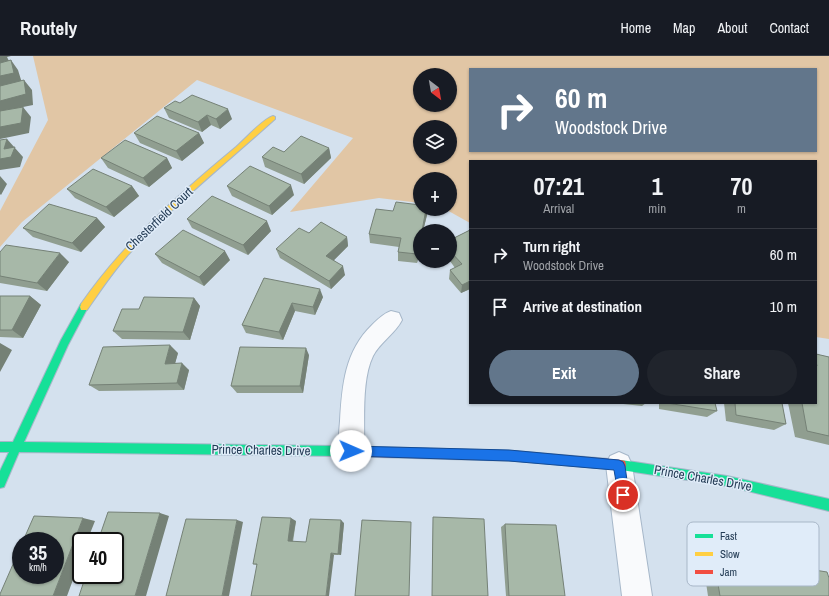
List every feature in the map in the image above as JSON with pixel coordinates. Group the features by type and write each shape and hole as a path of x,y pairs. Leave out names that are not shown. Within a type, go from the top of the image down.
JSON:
{"street":[{"name":"Chesterfield Court","path":"0,483 71,329 103,278 136,239 273,118"},
{"path":"351,451 357,369 364,352 373,338 391,320"},
{"name":"Prince Charles Drive","path":"0,447 351,451 509,456 619,466 725,481 829,505"},
{"path":"619,466 636,596"}],"shaded area":[{"path":"33,56 829,56 829,339 817,337 817,160 469,160 469,222 457,216 457,172 413,172 413,202 379,198 290,212 353,138 197,80 22,222 0,247 0,211 48,120"}],"building":[{"path":"11,60 14,73 0,76 0,63"},
{"path":"24,80 26,94 0,101 0,86"},
{"path":"192,95 228,109 216,119 207,115 198,122 164,108 175,101 180,103"},
{"path":"23,107 21,123 0,127 0,111"},
{"path":"157,116 199,133 176,151 134,133"},
{"path":"301,136 329,148 301,174 262,157 273,147 284,152"},
{"path":"7,139 4,149 15,147 11,157 0,159 0,140"},
{"path":"125,140 167,158 143,178 101,158"},
{"path":"250,166 291,185 269,206 227,186"},
{"path":"93,169 132,186 106,207 67,189"},
{"path":"212,196 267,221 243,245 187,219"},
{"path":"396,202 413,204 413,216 425,216 423,224 413,224 413,254 398,252 401,238 369,234 376,209 393,211"},
{"path":"49,204 97,218 72,243 23,228"},
{"path":"321,222 347,237 326,256 343,266 329,281 276,249 299,228 309,233"},
{"path":"183,230 225,251 199,277 155,254"},
{"path":"469,230 469,282 462,285 450,270 457,268 462,264 457,259 457,236"},
{"path":"6,245 60,253 37,283 0,276 0,252"},
{"path":"264,278 320,289 313,307 292,303 279,332 242,325"},
{"path":"0,296 30,296 12,330 0,330"},
{"path":"144,297 194,298 183,332 113,331 122,309 139,309"},
{"path":"170,345 165,364 182,363 177,383 89,385 103,347"},
{"path":"240,347 306,348 300,386 231,386"},
{"path":"817,354 829,357 829,436 807,431 802,404 817,404"},
{"path":"673,404 715,404 717,411"},
{"path":"735,404 782,404 786,424 736,415"},
{"path":"108,512 160,513 135,596 79,596 83,584 124,584 124,532 101,532"},
{"path":"34,516 83,518 78,532 72,532 72,547 64,567 64,532 27,532"},
{"path":"262,517 291,518 288,541 306,542 310,519 341,520 338,554 331,553 326,596 251,596 257,564 253,564"},
{"path":"433,517 484,519 488,596 432,596"},
{"path":"186,519 237,520 222,596 166,596"},
{"path":"362,520 411,522 409,596 355,596"},
{"path":"505,524 556,525 565,596 509,596"},
{"path":"12,567 12,584 58,584 53,596 0,596"},
{"path":"819,571 827,572 829,578 829,596 720,596 718,586 819,586"}],"traffic: fast":[{"path":"0,483 64,343 84,307"},
{"path":"0,447 340,451"},
{"path":"621,465 727,481 829,505"}],"traffic: slow":[{"path":"84,307 124,254 147,230 171,206 273,118"}],"traffic: jam":[{"path":"340,451 515,456 621,465"}],"route":[{"path":"351,451 509,456 619,466 623,495"}]}
